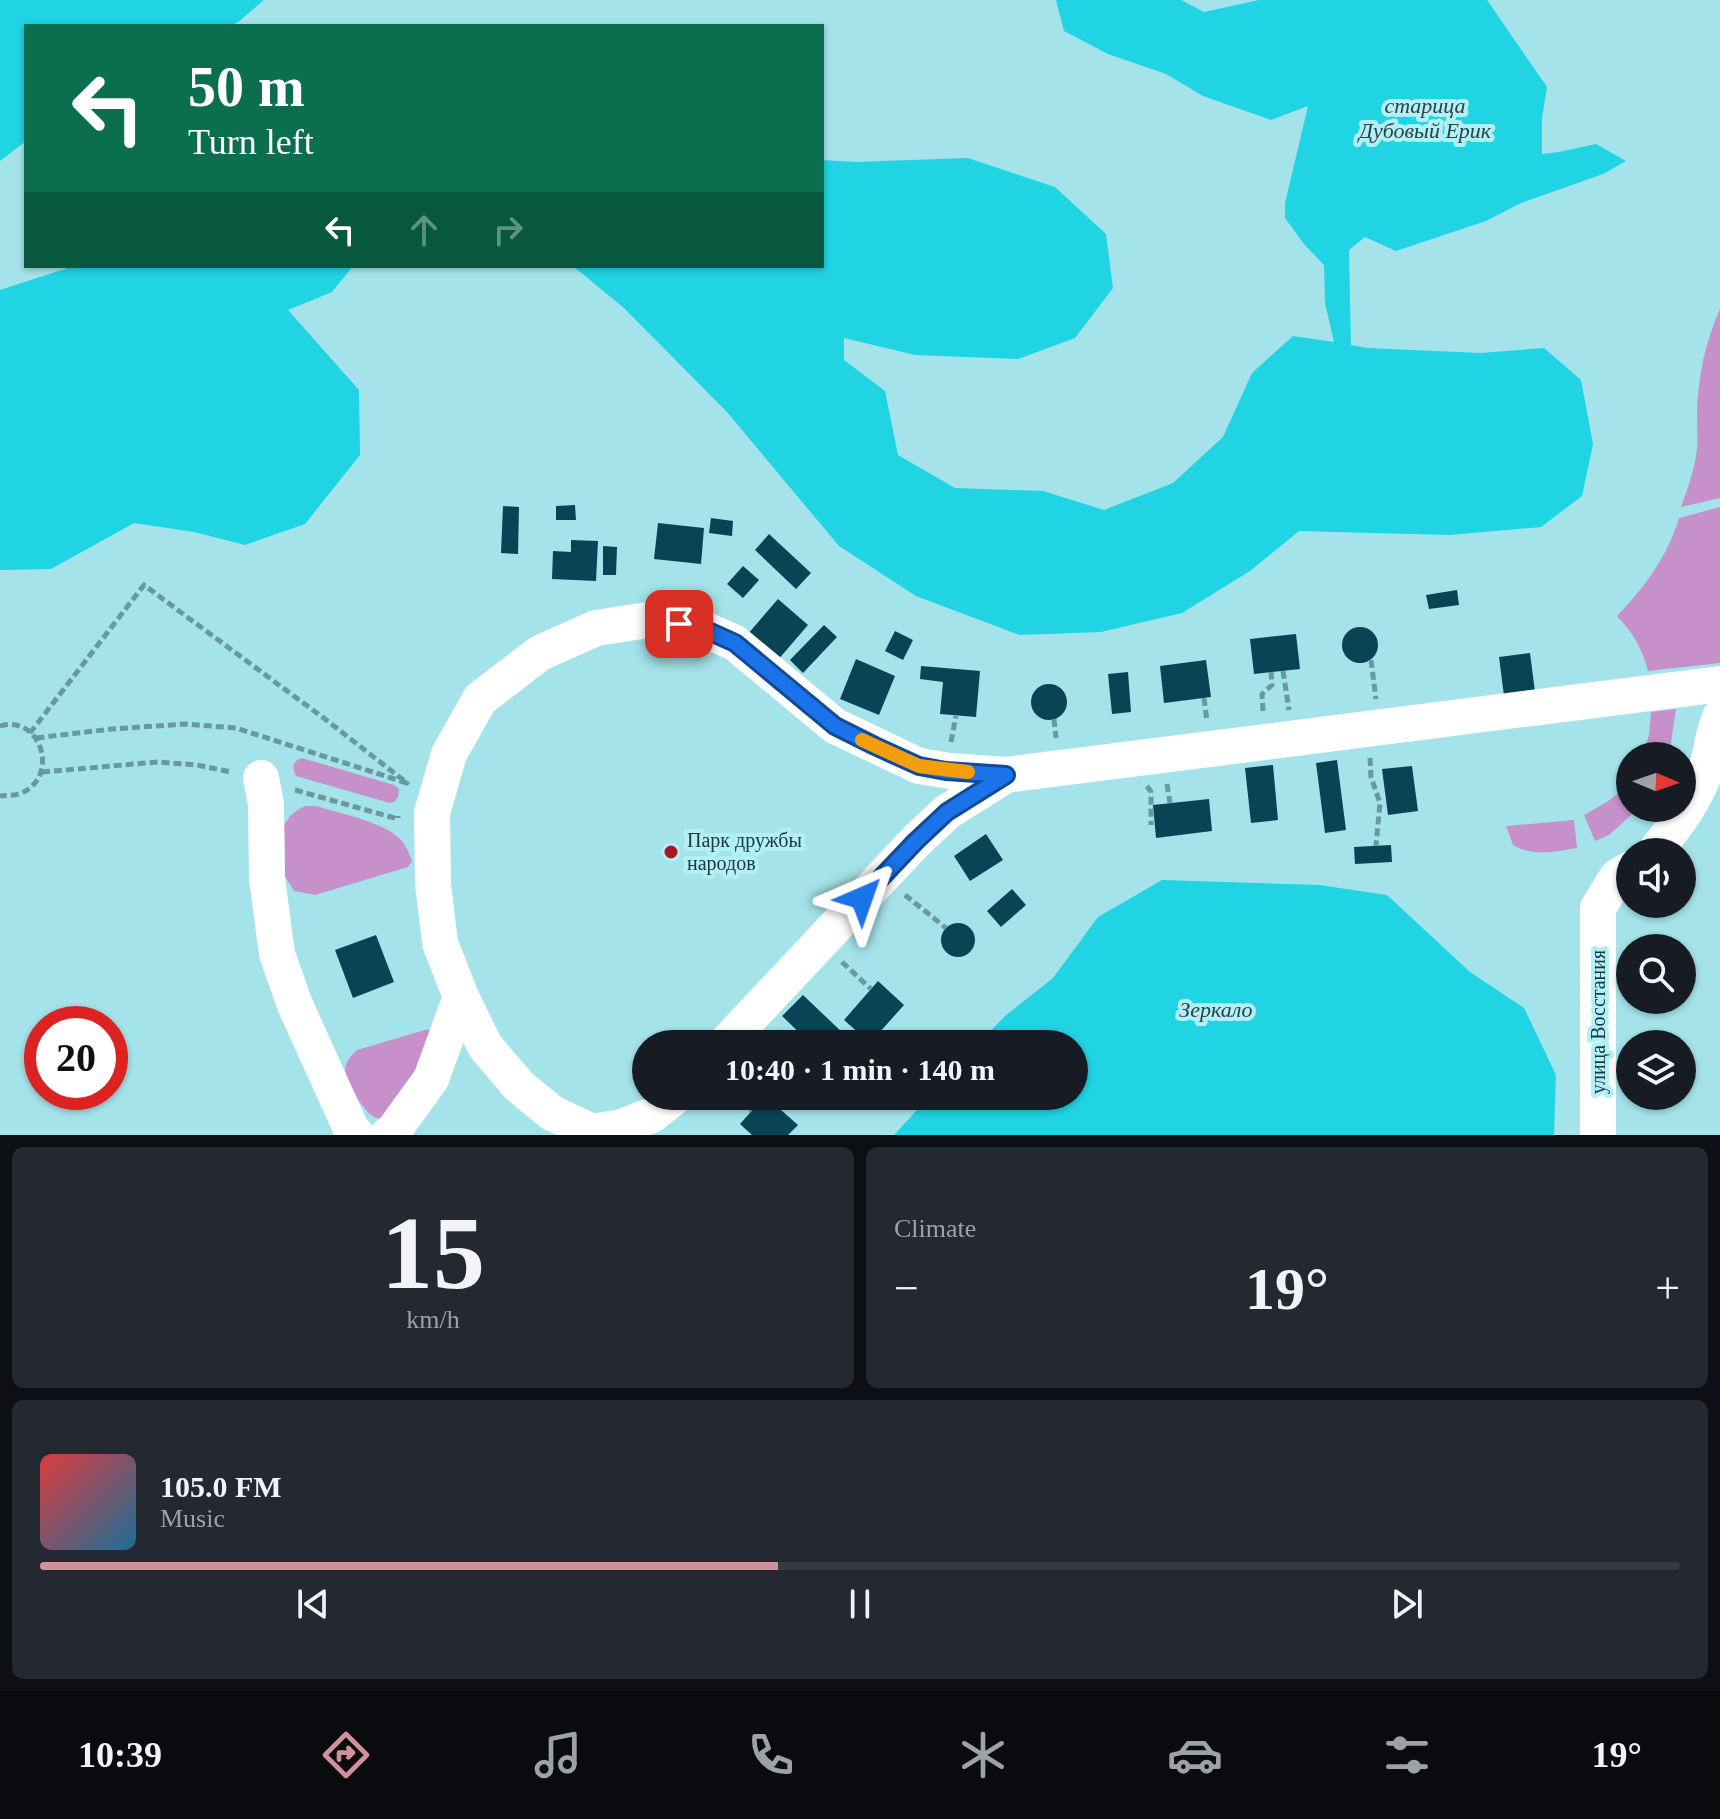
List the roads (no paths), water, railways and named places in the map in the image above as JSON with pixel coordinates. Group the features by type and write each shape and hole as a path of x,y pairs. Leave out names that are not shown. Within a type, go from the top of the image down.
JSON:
{"street":[{"path":"658,1110 622,1127 592,1132 552,1113 519,1086 485,1046 440,943 433,884 432,813 449,754 480,699 540,653 596,628 654,619 704,629 735,643 835,726 875,746 919,766 1006,775 1720,684"},
{"path":"1665,838 1693,799 1706,770 1720,717"},
{"path":"738,1030 916,841 947,812 1006,775"},
{"path":"261,778 266,804 267,879 277,954 307,1033 352,1131 357,1135"},
{"name":"улица Восстания","path":"1598,1135 1598,908 1616,879"},
{"path":"388,1135 431,1079 461,997"}],"water":[{"path":"0,0 264,0 233,24 24,24 24,143 0,161"},
{"name":"старица Дубовый Ерик","path":"1056,0 1181,0 1204,12 1259,0 1487,0 1547,87 1542,118 1542,154 1596,144 1626,161 1603,174 1521,203 1486,221 1396,251 1365,237 1349,250 1351,345 1481,353 1544,348 1581,380 1593,444 1582,496 1541,527 1450,535 1299,531 1250,571 1182,613 1101,632 1019,635 916,596 839,546 727,412 624,308 575,268 824,268 824,160 968,158 1055,187 1106,234 1113,288 1075,338 1018,359 915,355 844,338 844,360 885,391 898,455 955,488 1043,491 1104,510 1173,483 1223,437 1252,373 1293,336 1334,342 1325,303 1324,265 1285,218 1285,203 1308,106 1271,120 1203,96 1166,74 1108,54 1064,31"},
{"path":"68,268 351,268 332,292 288,310 359,390 360,455 305,524 245,545 194,532 134,523 51,569 0,570 0,290"},
{"name":"Зеркало","path":"1162,880 1319,885 1387,895 1470,972 1524,1008 1556,1075 1554,1135 894,1135 917,1110 1088,1110 1088,1030 992,1030 1053,978 1098,917"}],"place":[{"name":"Парк дружбы народов","path":"671,852"}]}
